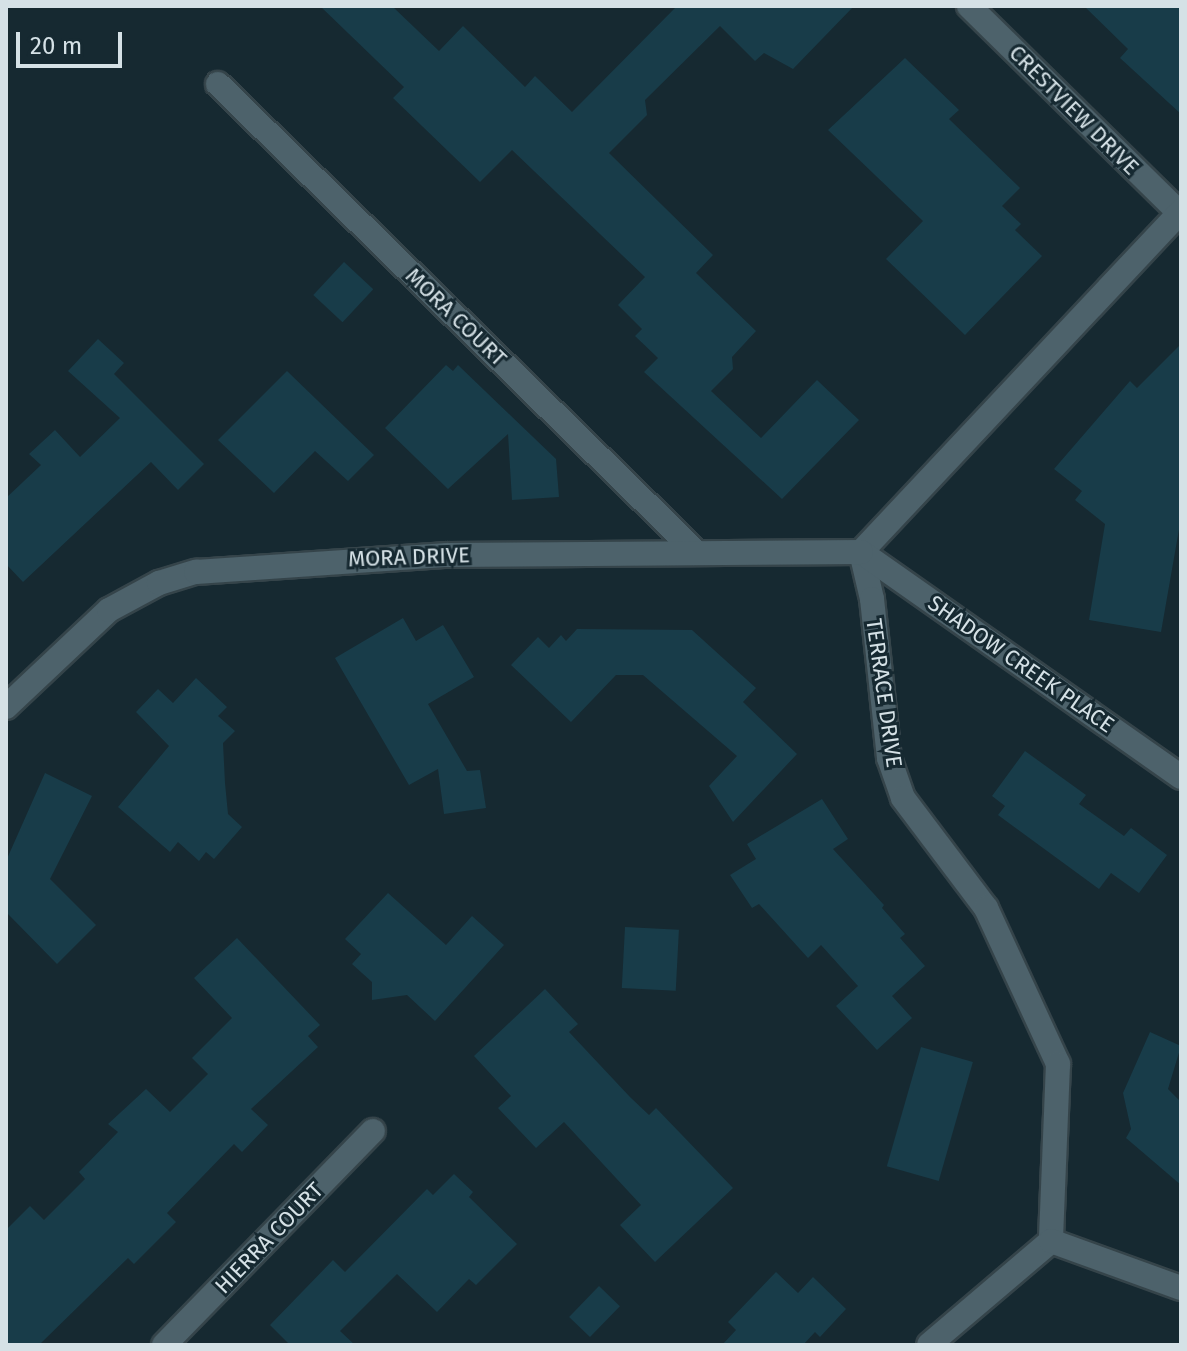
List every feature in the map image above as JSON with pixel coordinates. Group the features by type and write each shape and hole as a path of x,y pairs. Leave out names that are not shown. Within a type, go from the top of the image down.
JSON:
{"street":[{"name":"CRESTVIEW DRIVE","path":"969,6 1180,212"},
{"name":"MORA COURT","path":"218,84 695,551"},
{"path":"861,552 1180,212"},
{"name":"MORA DRIVE","path":"6,707 109,610 174,577 260,564 405,556 695,551 861,552"},
{"name":"SHADOW CREEK PLACE","path":"861,552 1181,777"},
{"name":"TERRACE DRIVE","path":"861,552 872,599 889,758 903,798 986,908 1058,1064 1051,1241"},
{"name":"HIERRA COURT","path":"164,1345 373,1131"},
{"path":"929,1345 1051,1241 1181,1288"}],"building":[{"path":"320,6 392,6 439,51 463,26 525,87 535,76 572,112 677,6 854,6 793,69 764,53 755,61 720,26 645,100 647,115 609,153 713,255 696,273 756,331 732,357 733,369 711,391 761,438 817,380 859,420 782,499 644,372 658,358 635,336 642,329 618,305 645,277 512,150 480,182 393,98 404,87"},
{"path":"1084,6 1181,6 1181,114 1120,58 1128,49"},
{"path":"905,58 959,110 949,119 1020,188 1002,206 1021,224 1015,230 1042,256 965,335 886,259 923,221 828,130"},
{"path":"344,262 373,289 343,322 313,295"},
{"path":"98,339 124,363 114,374 204,464 178,490 151,462 23,582 6,564 6,498 41,465 29,454 55,430 80,457 120,418 68,371"},
{"path":"1181,344 1181,518 1161,632 1089,620 1105,524 1075,500 1082,491 1054,469 1130,381 1137,388"},
{"path":"446,365 453,371 458,365 556,459 559,497 512,500 508,434 448,489 385,428"},
{"path":"287,371 374,455 348,481 315,451 274,493 218,440"},
{"path":"403,618 416,641 443,625 474,677 428,704 467,771 480,770 486,808 444,814 438,769 409,785 335,658"},
{"path":"577,629 692,630 756,688 743,702 797,754 733,822 709,786 737,756 643,675 616,675 571,722 511,665 538,637 549,648 561,635 566,641"},
{"path":"196,678 227,707 218,716 235,731 223,743 225,783 228,814 242,827 214,859 206,852 199,861 178,842 170,852 118,807 169,746 136,712 158,689 173,703"},
{"path":"1025,751 1086,795 1079,804 1124,836 1131,828 1167,855 1139,893 1111,873 1099,889 998,815 1005,806 992,796"},
{"path":"45,773 92,796 50,879 96,925 57,964 6,912 6,861"},
{"path":"822,799 848,839 833,849 884,905 882,908 905,934 900,938 925,966 892,996 912,1018 877,1050 836,1006 858,986 821,945 808,958 759,904 752,908 730,875 756,859 747,844"},
{"path":"388,893 446,945 472,916 504,945 435,1021 407,995 372,1000 372,982 352,964 361,954 345,939"},
{"path":"625,927 679,930 676,991 622,988"},
{"path":"237,938 320,1025 308,1036 318,1047 251,1109 268,1125 242,1152 234,1144 167,1213 176,1222 134,1264 128,1258 39,1345 6,1345 6,1230 30,1206 44,1220 85,1179 79,1172 118,1132 108,1124 146,1089 170,1112 208,1074 192,1058 232,1018 194,978"},
{"path":"545,989 578,1024 569,1032 630,1097 649,1115 656,1108 733,1188 655,1262 620,1225 641,1205 564,1122 536,1148 498,1108 511,1096 474,1056"},
{"path":"1150,1032 1181,1046 1168,1089 1181,1102 1181,1185 1126,1138 1131,1129 1123,1093"},
{"path":"921,1047 973,1062 939,1181 887,1166"},
{"path":"454,1174 473,1192 469,1197 517,1244 476,1285 469,1279 437,1312 397,1274 340,1331 355,1345 290,1345 270,1325 333,1260 345,1272 427,1189 433,1195"},
{"path":"776,1272 798,1293 813,1277 846,1309 820,1337 815,1332 803,1345 722,1345 736,1330 728,1322"},
{"path":"599,1286 620,1306 590,1337 569,1317"}]}
